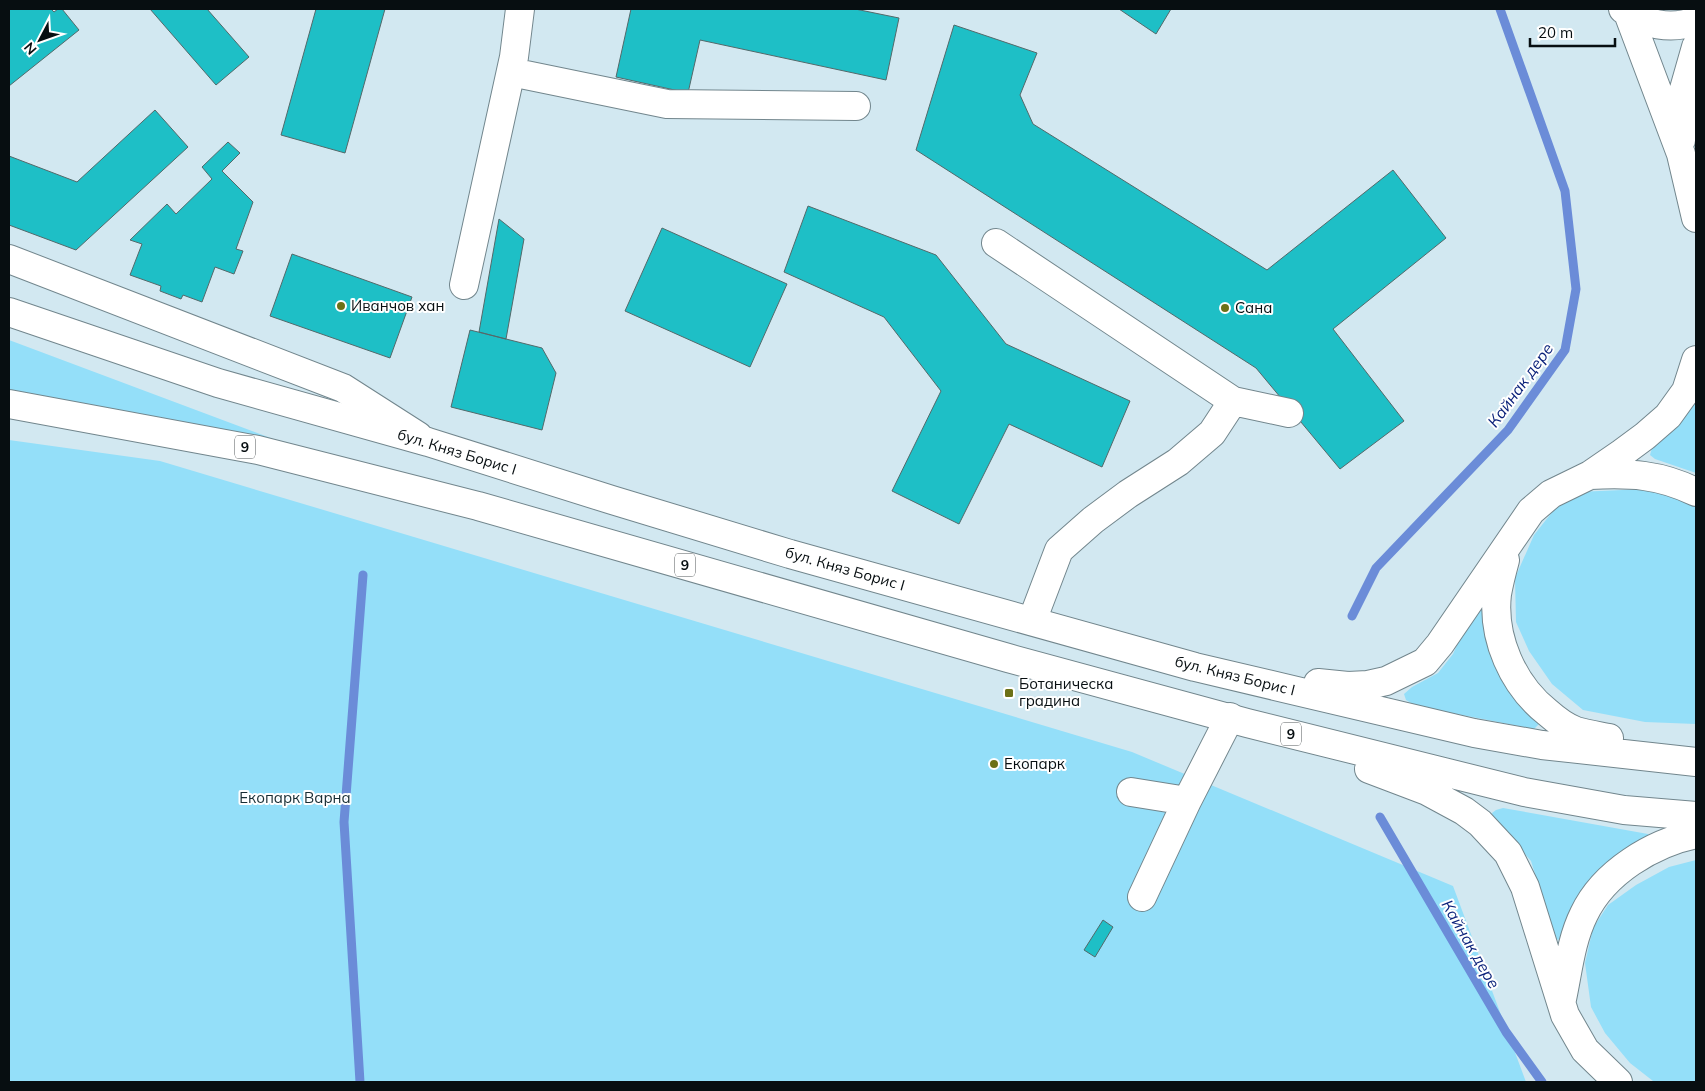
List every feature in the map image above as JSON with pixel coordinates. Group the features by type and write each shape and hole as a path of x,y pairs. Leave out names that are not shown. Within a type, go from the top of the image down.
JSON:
{"main road":[{"path":"464,285 511,72 520,9"},
{"path":"1626,11 1646,22 1666,26 1696,21"},
{"path":"1626,11 1681,154 1695,201"},
{"path":"1681,154 1681,118 1684,89 1696,46"},
{"path":"511,72 667,104 856,106"},
{"path":"996,243 1233,401 1289,413"},
{"path":"9,259 343,388 428,442"},
{"name":"бул. Княз Борис I","path":"9,312 218,383 428,442 781,551 1232,676 1474,733 1542,745 1696,762"},
{"path":"1232,676 1348,686 1368,685 1386,681 1425,662 1440,644 1531,511 1551,494 1590,475 1646,436 1668,416 1686,391 1696,360"},
{"path":"1032,621 1059,550 1093,520 1128,494 1178,462 1212,433 1233,401"},
{"name":"9","path":"9,404 258,450 478,506 1008,658 1238,720 1524,792 1624,810 1696,816"},
{"path":"1590,475 1652,476 1696,492"},
{"path":"1508,547 1497,595 1501,642 1510,666 1523,688 1539,706 1558,722 1576,731 1696,758"},
{"path":"1142,897 1186,801 1238,720 1427,791 1464,811 1480,823 1508,853 1518,869 1525,887 1561,1003 1573,1030 1585,1050 1618,1082"},
{"path":"1131,792 1186,801"},
{"path":"1561,1003 1578,929 1584,913 1594,897 1609,881 1643,855 1681,837 1696,834"}],"green space":[{"path":"9,340 284,443 9,391"},
{"path":"1696,398 1696,473 1655,459 1650,455 1652,448 1674,430"},
{"name":"Екопарк Варна","path":"9,440 160,461 1132,752 1453,886 1526,1082 9,1082"},
{"path":"1645,489 1684,498 1696,507 1696,724 1645,722 1583,710 1552,684 1529,651 1516,622 1515,578 1534,535 1553,511 1577,492"},
{"path":"1478,607 1483,607 1485,612 1483,627 1492,657 1506,683 1539,724 1534,729 1416,706 1406,700 1404,694 1412,687 1438,673 1453,654 1466,625"},
{"path":"1503,808 1648,834 1652,839 1560,940 1555,939 1531,861 1494,819 1492,813"},
{"path":"1696,860 1696,1082 1653,1081 1630,1063 1605,1033 1591,1007 1585,963 1593,928 1608,905 1636,885 1669,867"}],"building":[{"path":"9,9 51,9 54,12 62,9 79,30 9,86"},
{"path":"150,9 207,9 249,57 216,85"},
{"path":"316,9 385,9 345,153 281,135"},
{"path":"631,9 855,9 899,18 886,80 700,40 688,93 616,77"},
{"path":"1119,9 1171,9 1156,34"},
{"path":"954,25 1037,53 1020,95 1033,124 1267,270 1393,170 1446,238 1333,329 1404,421 1340,469 1256,368 916,150"},
{"path":"155,110 188,147 76,250 9,225 9,156 77,182"},
{"path":"228,142 240,153 222,171 253,202 236,249 243,251 234,274 215,267 202,302 183,295 181,299 160,291 161,286 130,275 142,244 130,240 167,204 176,214 212,179 202,167"},
{"path":"808,206 936,255 1006,344 1130,401 1102,467 1009,424 959,524 892,491 941,391 884,317 784,272"},
{"path":"499,219 524,239 506,339 479,332"},
{"path":"662,228 787,284 750,367 625,311"},
{"name":"Иванчов хан","path":"292,254 412,297 390,358 270,316"},
{"path":"470,330 542,348 556,373 542,430 451,407"},
{"path":"1103,920 1113,927 1095,957 1084,950"}],"waterway":[{"name":"Кайнак дере","path":"1352,616 1376,568 1508,430 1565,350 1576,289 1565,191 1500,9"},
{"path":"360,1082 344,822 363,575"},
{"name":"Кайнак дере","path":"1380,817 1506,1032 1542,1082"}],"place":[{"name":"Иванчов хан","path":"341,306"},
{"name":"Сана","path":"1225,308"},
{"name":"Ботаническа градина","path":"1009,693"},
{"name":"Екопарк","path":"994,764"}]}
